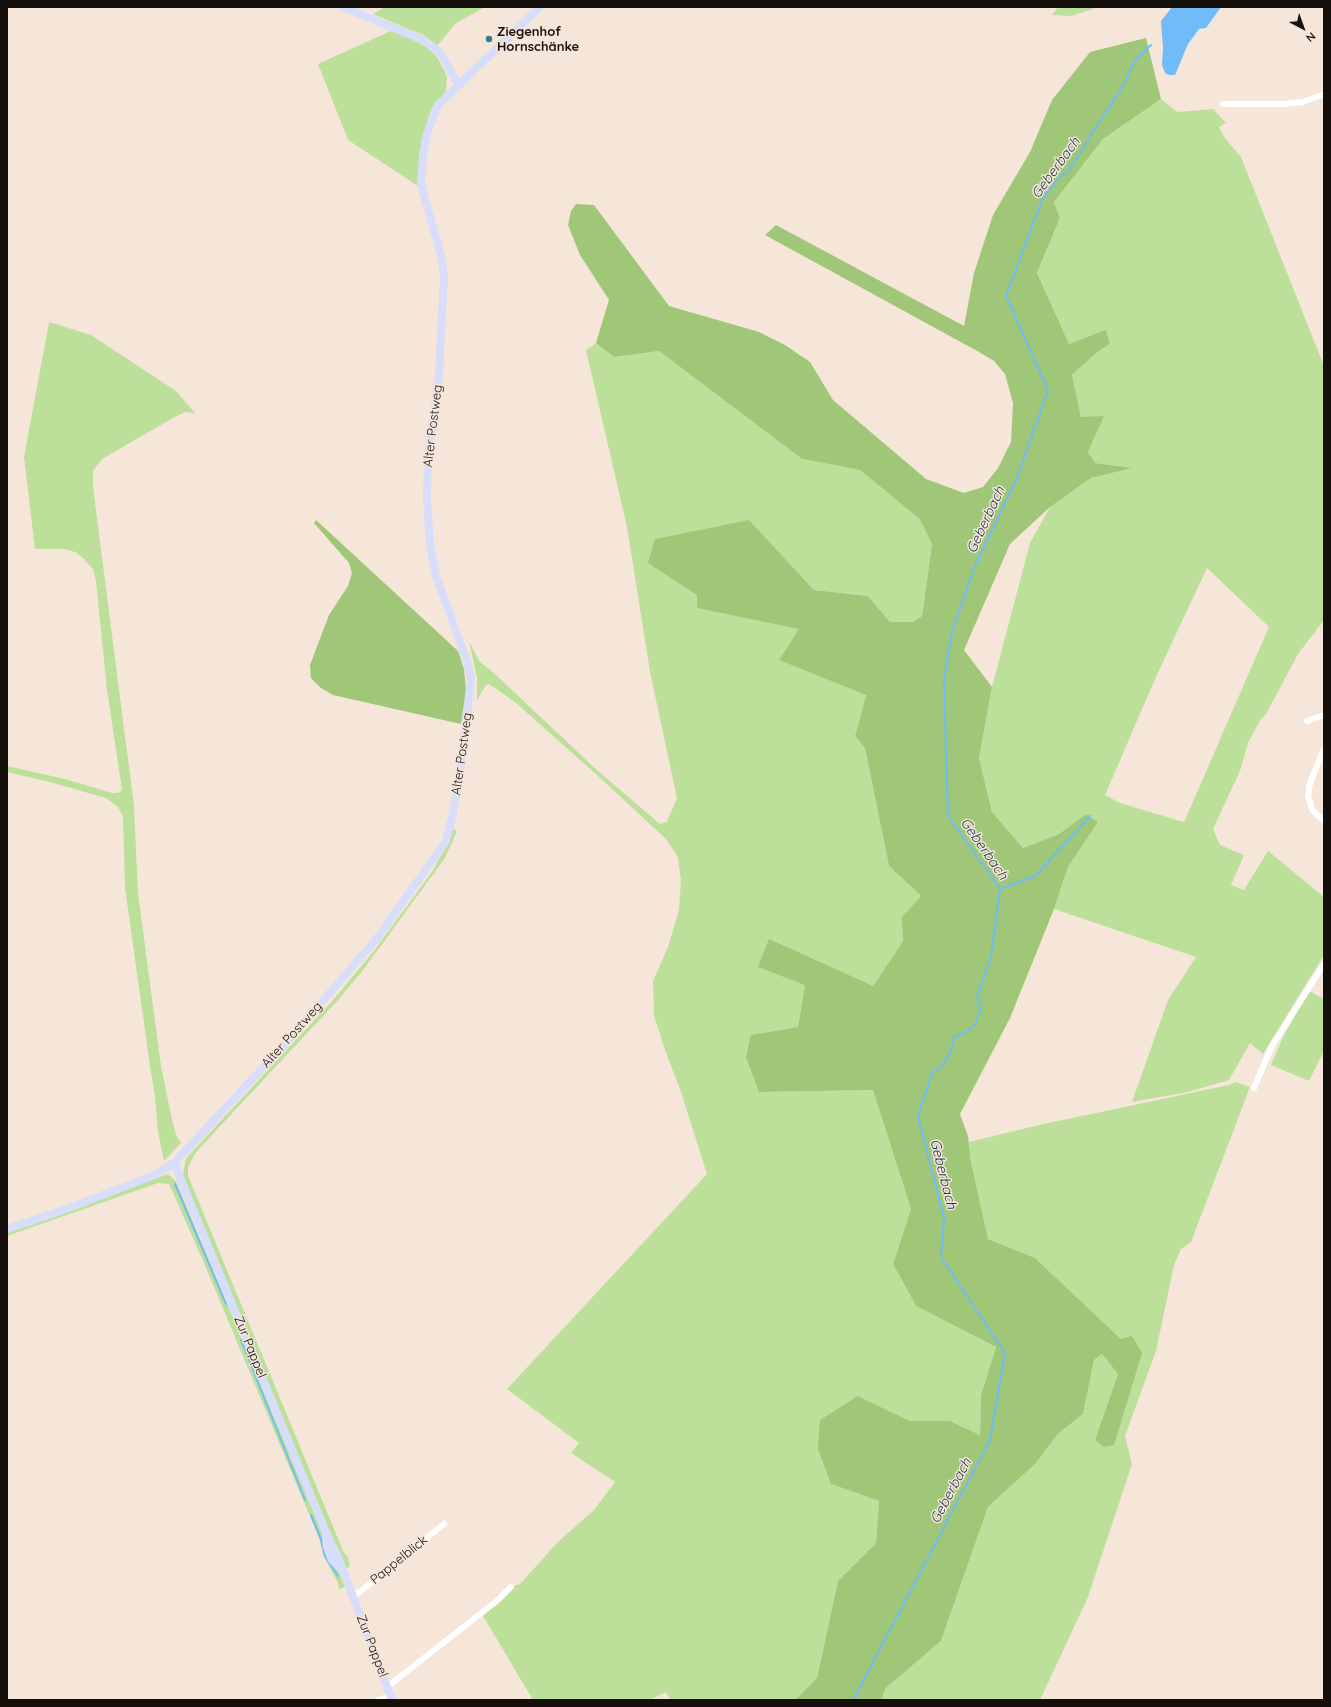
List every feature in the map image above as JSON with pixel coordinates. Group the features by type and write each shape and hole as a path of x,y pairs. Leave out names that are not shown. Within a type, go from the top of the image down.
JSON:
{"street":[{"path":"343,7 423,40 437,50 445,60 458,86"},
{"name":"Alter Postweg","path":"7,1229 155,1176 174,1163 289,1040 378,937 446,841 459,782 471,679 467,661 436,576 430,545 427,500 428,462 439,375 444,275 441,256 421,184 423,155 427,134 438,105 540,7"},
{"path":"1223,104 1285,104 1303,102 1324,94"},
{"path":"1307,721 1324,714"},
{"path":"1324,749 1310,783 1308,797 1313,810 1324,821"},
{"path":"1254,1088 1272,1046 1324,964"},
{"name":"Zur Pappel","path":"174,1163 325,1530 338,1557 391,1698"},
{"name":"Pappelblick","path":"353,1596 444,1524"},
{"path":"387,1687 498,1600 511,1587"},
{"path":"379,1700 391,1698"}],"green space":[{"path":"385,7 485,7 455,24 437,46 425,36 373,14"},
{"path":"1058,7 1099,7 1071,16 1052,15"},
{"path":"393,30 427,47 437,57 447,76 446,91 432,108 423,137 418,186 348,140 318,64"},
{"path":"1146,38 1161,99 1103,139 1054,202 1060,218 1037,273 1069,344 1106,330 1110,344 1096,353 1072,375 1081,417 1104,416 1088,452 1095,463 1132,468 1091,478 1050,507 1010,544 964,650 992,687 979,758 992,812 1023,848 1059,834 1086,814 1098,822 1068,867 1054,909 1010,1018 960,1114 968,1136 971,1162 988,1239 1035,1258 1121,1339 1132,1336 1142,1353 1114,1445 1104,1447 1095,1440 1118,1374 1102,1354 1094,1360 1083,1414 1058,1434 1035,1464 988,1507 941,1641 886,1688 881,1700 795,1700 817,1678 838,1581 876,1543 879,1501 831,1484 818,1449 820,1420 858,1396 910,1421 950,1421 980,1435 981,1395 996,1347 916,1306 893,1264 911,1209 873,1090 759,1092 746,1057 751,1035 798,1027 805,985 758,967 769,939 873,986 903,941 902,917 921,896 889,866 865,748 855,736 866,695 779,660 799,629 697,608 697,595 648,563 655,539 749,520 814,590 868,596 890,622 913,622 922,616 932,544 920,519 860,470 802,459 659,351 614,357 596,343 609,300 580,255 568,225 571,211 576,204 594,205 669,306 759,332 785,345 810,362 833,400 926,479 964,493 983,487 998,468 1011,442 1013,403 1005,374 994,361 765,235 776,225 964,326 974,273 993,215 1030,152 1052,100 1090,52"},
{"path":"1161,99 1177,112 1213,109 1226,123 1219,127 1224,137 1241,157 1324,366 1324,620 1298,654 1266,714 1261,719 1248,743 1240,771 1213,829 1220,845 1244,855 1231,885 1244,890 1268,851 1324,897 1324,955 1263,1054 1250,1043 1229,1080 1188,1092 1132,1102 1168,1000 1196,957 1054,909 1068,867 1098,822 1086,814 1059,834 1023,848 992,812 979,758 992,687 1030,543 1050,507 1091,478 1130,468 1095,463 1088,452 1103,416 1081,418 1072,375 1096,353 1110,344 1106,331 1069,344 1037,273 1060,218 1054,202 1103,139","holes":["1207,568 1269,627 1184,822 1120,803 1105,795 1155,679"]},
{"path":"49,322 91,335 176,391 195,413 185,412 173,418 102,459 93,471 93,487 134,806 138,893 161,1066 176,1135 181,1143 164,1161 158,1132 155,1096 125,888 123,817 118,807 106,798 46,781 7,772 7,766 65,779 112,793 118,793 122,790 107,690 96,581 93,569 75,552 64,549 35,549 24,457"},
{"path":"596,343 614,357 659,351 802,459 860,470 921,519 932,544 922,616 913,622 890,622 868,596 814,590 749,520 697,595 698,608 800,629 779,660 866,694 855,736 865,748 889,866 921,896 903,917 903,941 873,986 805,985 798,1027 751,1035 759,1092 873,1090 911,1209 893,1264 916,1306 996,1347 981,1395 980,1435 950,1421 910,1421 858,1396 831,1484 879,1501 876,1543 838,1581 817,1678 795,1700 670,1700 666,1692 650,1700 533,1700 483,1616 511,1587 520,1584 558,1542 594,1510 615,1482 571,1453 579,1443 507,1389 707,1174 680,1089 666,1053 654,1015 653,981 668,947 679,910 681,880 678,857 666,839 516,703 488,684 485,686 477,701 477,678 469,641 479,661 494,673 599,772 660,824 667,822 677,798 650,672 627,527 586,350"},
{"path":"316,520 458,651 464,669 466,691 461,724 333,695 321,688 311,678 310,665 329,615 348,586 352,573 349,563 314,523"},
{"path":"452,829 457,831 445,858 363,970 338,1000 196,1152 188,1167 188,1176 344,1553 348,1557 350,1566 345,1570 183,1176 184,1168 186,1159 190,1154 334,999 373,952 432,872 443,852"},
{"path":"1309,991 1324,999 1324,1051 1309,1081 1271,1065 1284,1035"},
{"path":"1236,1082 1250,1087 1191,1242 1181,1249 1174,1265 1156,1351 1125,1436 1132,1464 1088,1597 1040,1700 881,1700 886,1688 941,1641 988,1507 1035,1464 1058,1434 1083,1414 1094,1360 1102,1354 1118,1374 1095,1440 1114,1444 1121,1339 1035,1258 988,1239 971,1162 969,1142 1039,1125 1229,1085"},
{"path":"168,1174 176,1181 345,1587 339,1589 338,1583 323,1555 319,1538 204,1263 169,1184 158,1183 7,1236 7,1233"}],"water":[{"path":"1172,7 1221,7 1206,28 1199,29 1188,44 1175,75 1169,75 1165,73 1162,65 1163,48 1161,21"}],"waterway":[{"name":"Geberbach","path":"853,1700 990,1440 1005,1353 941,1257 944,1218 918,1116 932,1073 943,1065 951,1051 954,1037 965,1033 975,1024 981,1009 977,997 991,957 1000,889 948,816 944,681 952,631 975,566 1017,478 1048,390 1006,296 1042,200 1058,179 1069,170 1107,110 1113,105 1112,100 1118,95 1135,61 1151,45"},
{"path":"1000,889 1035,876 1090,816"},
{"path":"175,1184 226,1304"},
{"path":"241,1340 305,1500"},
{"path":"311,1515 321,1539 325,1556 338,1576"}],"place":[{"name":"Ziegenhof Hornschänke","path":"489,39"}]}
